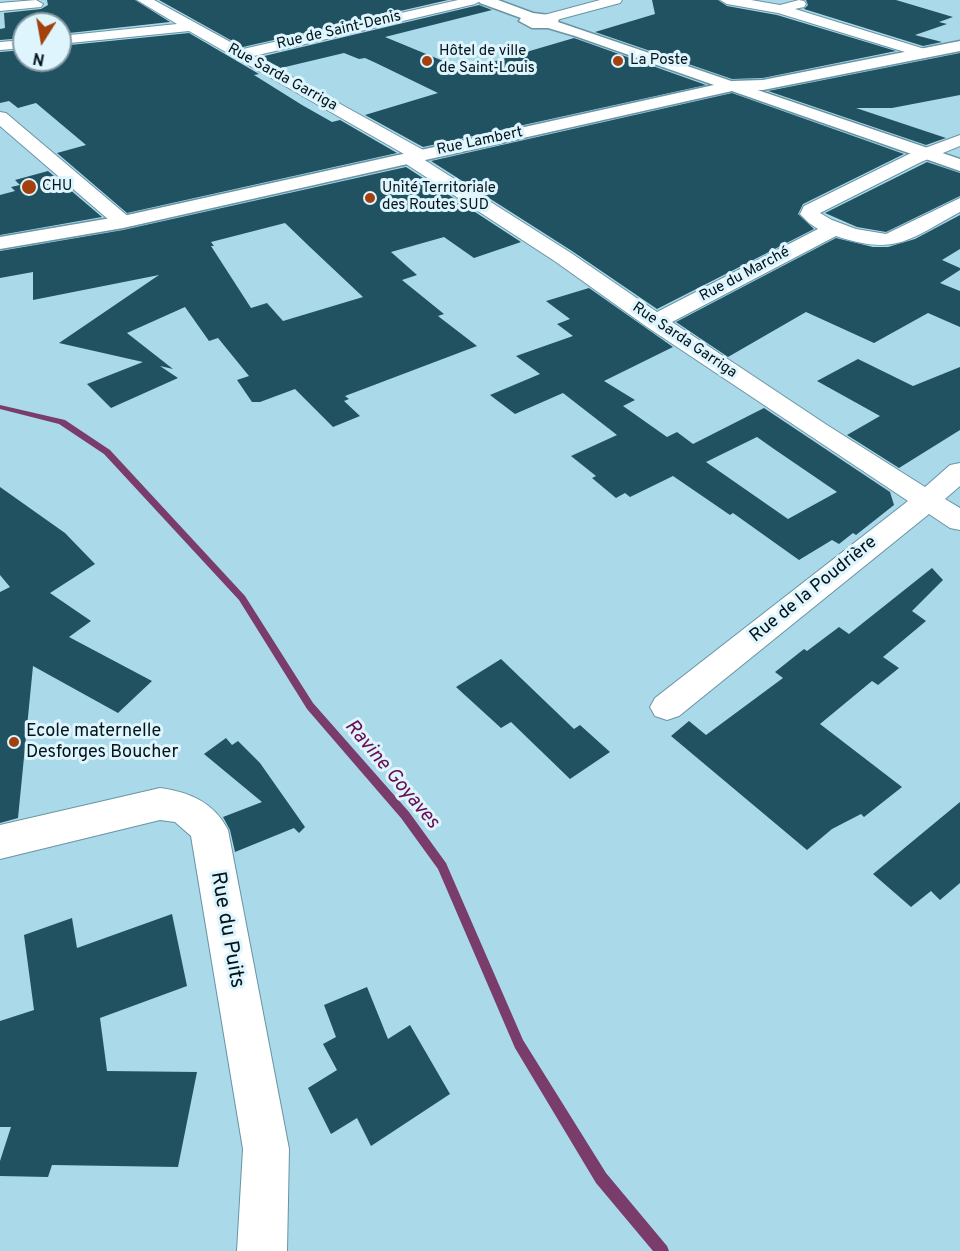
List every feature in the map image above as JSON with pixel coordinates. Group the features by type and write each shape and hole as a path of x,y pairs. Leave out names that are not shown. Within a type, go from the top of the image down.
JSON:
{"main road":[{"path":"475,0 524,15"},
{"path":"486,0 524,15 529,23 549,21 960,165"},
{"name":"Rue Lambert","path":"0,243 123,222 733,86 763,85 960,46"}],"street":[{"name":"Rue Sarda Garriga","path":"144,0 414,156 655,322 902,487 960,521"},
{"name":"Rue de Saint-Denis","path":"238,55 475,0"},
{"path":"481,0 486,0"},
{"path":"549,21 615,0"},
{"path":"728,0 780,9 923,53"},
{"path":"780,9 812,0"},
{"path":"0,7 37,2"},
{"path":"72,37 191,27"},
{"path":"0,117 123,222"},
{"path":"960,140 928,153 812,210 810,214 813,219 865,239 891,240 960,204"},
{"name":"Rue du Marché","path":"655,322 835,228"},
{"name":"Rue de la Poudrière","path":"667,707 960,471"},
{"name":"Rue du Puits","path":"0,843 160,804 179,806 197,815 208,830 266,1149 262,1251"}],"building":[{"path":"47,0 135,0 170,22 72,33 72,12 13,12 41,9 48,5"},
{"path":"159,0 448,0 243,47"},
{"path":"652,0 718,0 727,6 777,15 896,51 763,78 732,79 595,32 655,14"},
{"path":"806,0 896,0 953,17 939,22 947,24 915,35 942,42 923,46 804,9 808,5"},
{"path":"479,5 492,10 385,37 465,70 574,38 706,85 423,147 365,115 438,93 365,58 359,59 344,53 281,68 260,57"},
{"path":"12,12 12,39 0,40 0,29 5,28 4,13"},
{"path":"189,33 259,74 254,75 302,105 332,122 340,120 397,153 127,213 57,153 86,145 36,103 18,108 9,101 0,103 0,52 12,51 12,72 72,72 72,45"},
{"path":"960,53 960,95 892,108 856,108 946,138 926,145 768,91"},
{"path":"732,93 904,154 803,204 798,214 814,229 657,309 572,251 431,161"},
{"path":"927,162 960,173 960,196 886,232 857,227 825,213"},
{"path":"406,167 521,242 474,258 444,237 391,252 417,275 402,280 444,314 438,316 477,346 345,396 349,399 344,401 360,416 333,427 295,389 260,402 252,402 237,380 249,376 218,338 209,341 185,307 127,333 173,369 160,366 178,378 111,408 87,384 143,362 59,343 159,275 33,300 33,272 0,278 0,251 123,230","holes":["285,223 363,297 283,321 267,303 251,308 211,246 214,246 211,242"]},
{"path":"48,171 102,217 0,235 0,195 15,191 11,187 20,185 15,180"},
{"path":"960,215 960,249 942,260 960,270 940,283 960,291 960,327 928,313 874,343 806,312 728,357 676,322 836,238 873,247 888,247 915,239"},
{"path":"589,288 673,347 604,381 635,400 623,406 667,437 677,432 693,444 764,408 890,492 894,505 856,535 853,533 839,544 832,540 799,560 733,513 730,515 673,476 630,497 625,493 616,498 592,478 596,476 571,456 617,435 563,393 515,414 490,395 540,374 516,356 573,336 557,324 570,319 546,301","holes":["757,437 837,492 788,519 706,462"]},
{"path":"858,359 913,386 960,367 960,430 899,468 847,435 880,416 817,381"},
{"path":"0,487 65,533 95,564 50,593 91,621 69,637 152,681 118,713 33,666 18,818 0,823 0,592 10,587 0,575"},
{"path":"932,568 943,580 912,611 926,621 883,657 899,668 878,685 872,681 820,724 902,787 864,817 861,814 832,829 807,850 671,736 689,721 706,735 783,678 775,672 804,649 807,651 839,627 849,634"},
{"path":"501,659 574,729 580,725 610,752 570,779 511,722 501,728 456,687"},
{"path":"226,738 232,745 238,741 260,763 305,827 299,833 294,828 235,852 230,830 223,817 262,802 204,754"},
{"path":"960,802 960,883 940,900 931,891 911,907 873,874"},
{"path":"172,914 187,986 100,1018 107,1071 197,1072 178,1167 52,1165 48,1177 0,1176 0,1161 11,1127 0,1127 0,1021 34,1010 24,935 72,918 77,948"},
{"path":"367,987 388,1039 410,1025 450,1094 371,1146 357,1118 331,1134 308,1088 337,1070 323,1044 336,1037 324,1005"}],"waterway":[{"name":"Ravine Goyaves","path":"0,407 62,422 107,452 242,598 310,706 405,815 442,866 519,1044 601,1178 662,1251"}],"place":[{"name":"Hôtel de ville de Saint-Louis","path":"427,61"},
{"name":"La Poste","path":"618,61"},
{"name":"CHU","path":"29,187"},
{"name":"Unité Territoriale des Routes SUD","path":"370,198"},
{"name":"Ecole maternelle Desforges Boucher","path":"14,742"}]}
